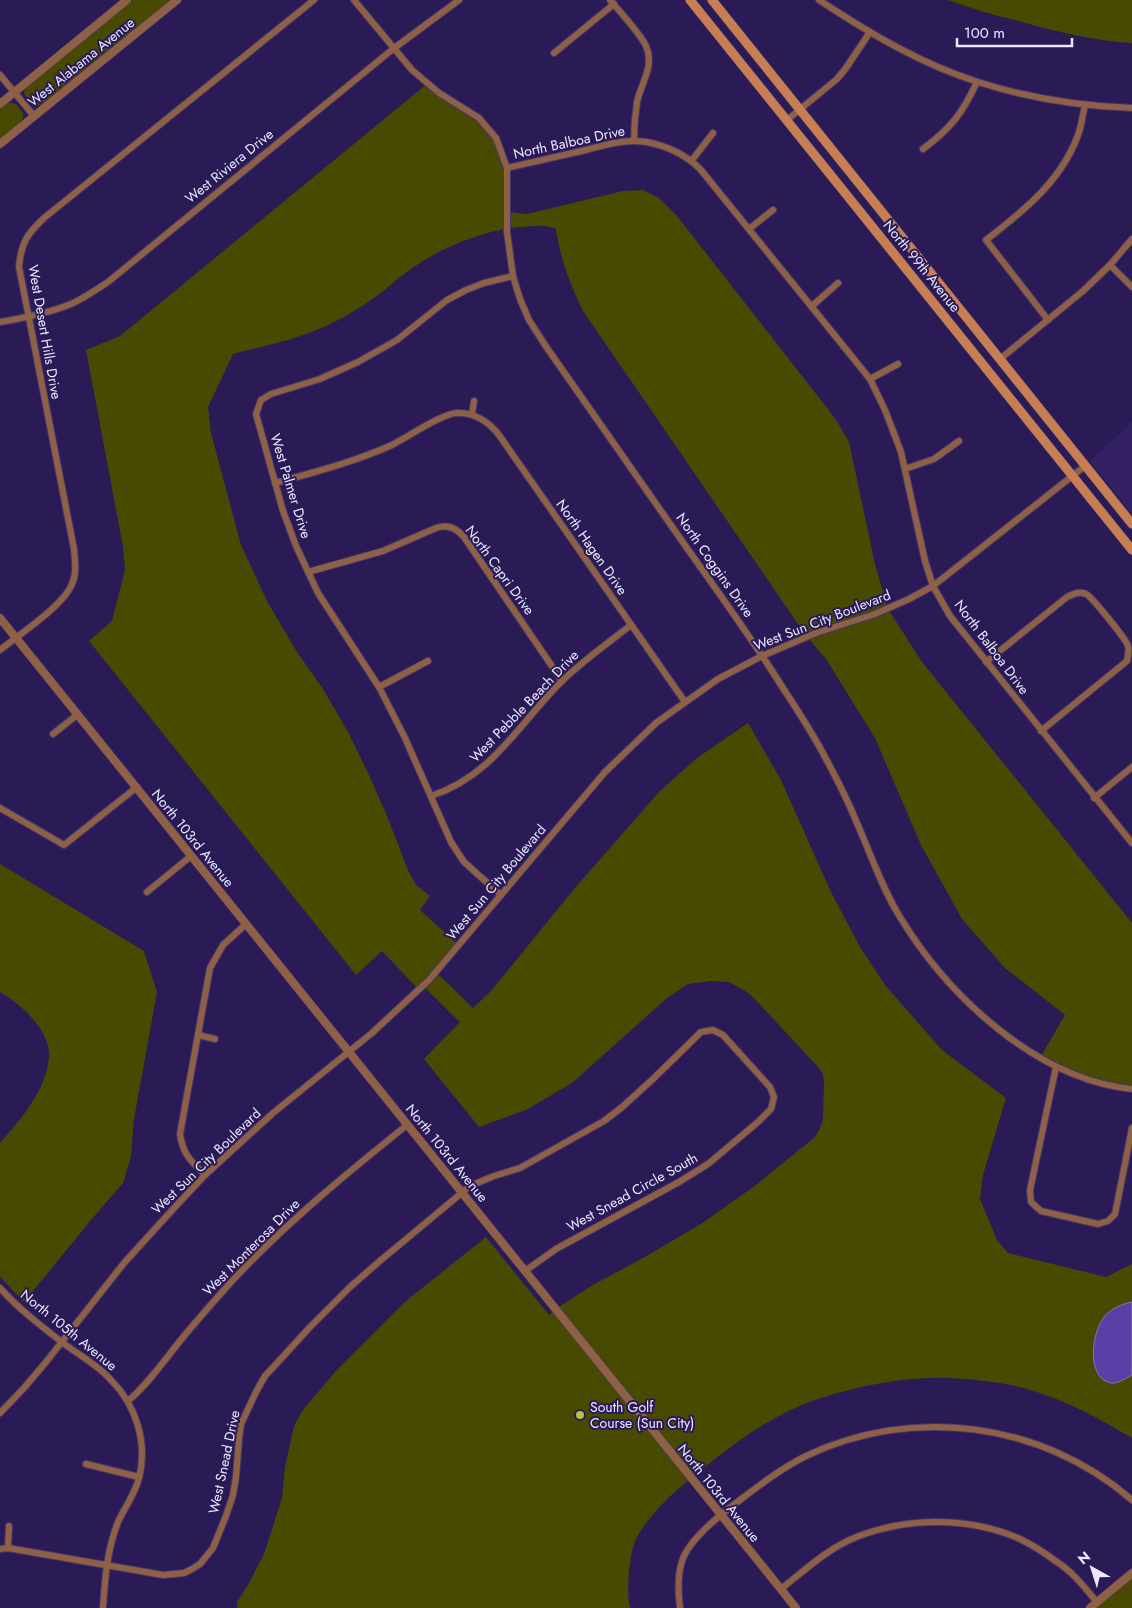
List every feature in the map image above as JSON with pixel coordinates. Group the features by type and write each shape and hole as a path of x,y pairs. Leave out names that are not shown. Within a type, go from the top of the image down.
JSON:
{"main road":[{"name":"North 99th Avenue","path":"690,0 1132,550"},
{"name":"North 99th Avenue","path":"712,0 1132,524"},
{"path":"1030,422 1042,412"}],"street":[{"name":"West Alabama Avenue","path":"0,104 127,0"},
{"name":"West Alabama Avenue","path":"0,144 177,0"},
{"name":"West Desert Hills Drive","path":"0,650 61,601 73,582 75,572 74,549 19,267 21,248 25,239 33,229 314,0"},
{"name":"North Coggins Drive","path":"354,0 412,70 427,84 479,118 496,138 507,168 507,232 513,276 520,300 529,320 762,656 825,755 856,819 890,898 914,938 945,976 976,1009 1022,1046 1056,1067 1100,1083 1132,1089"},
{"name":"West Riviera Drive","path":"0,322 28,317 71,304 108,282 393,49 459,0"},
{"path":"819,0 870,32 930,63 977,82 1046,99 1085,106 1132,108"},
{"path":"554,53 612,2 646,46 649,60 647,74 638,100 634,141"},
{"path":"787,120 837,79 870,32"},
{"path":"0,75 34,116"},
{"path":"923,149 950,127 965,106 977,82"},
{"path":"1048,320 986,240 1025,210 1053,179 1069,154 1080,129 1085,106"},
{"path":"692,160 712,133"},
{"name":"North Balboa Drive","path":"507,168 615,143 634,141 649,142 663,146 692,160 870,379 896,436 925,561 933,586 950,616 1132,843"},
{"path":"749,229 773,210"},
{"path":"1000,358 1084,291 1132,239"},
{"path":"1110,265 1132,287"},
{"name":"West Palmer Drive","path":"501,896 464,862 451,842 405,738 379,687 318,593 283,511 256,414 261,400 271,394 320,379 358,362 397,340 447,300 484,283 513,276"},
{"path":"812,306 838,283"},
{"path":"870,379 898,364"},
{"path":"275,483 363,457 452,414 472,414 474,401"},
{"name":"North Hagen Drive","path":"472,414 494,428 685,702"},
{"path":"905,469 934,459 959,441"},
{"name":"West Sun City Boulevard","path":"0,1413 24,1388 62,1342 124,1262 205,1176 273,1113 349,1052 429,980 605,772 656,723 718,679 762,656 816,633 875,614 908,600 933,586 1085,466"},
{"name":"North Capri Drive","path":"308,572 383,551 436,528 450,526 458,530 464,537 562,681"},
{"path":"986,662 1067,597 1076,592 1089,596 1110,621 1127,643 1129,654 1127,661 1041,730"},
{"name":"North 103rd Avenue","path":"0,618 796,1608"},
{"name":"West Pebble Beach Drive","path":"430,796 447,791 483,768 504,748 562,681 590,656 631,625"},
{"path":"379,687 428,661"},
{"path":"53,734 78,715"},
{"path":"1094,798 1132,767"},
{"path":"0,808 64,845 137,788"},
{"path":"147,892 191,856"},
{"path":"205,1176 187,1156 182,1146 180,1134 210,968 222,945 246,924"},
{"name":"West Snead Drive","path":"0,1549 8,1548 163,1575 184,1573 200,1564 212,1548 226,1516 236,1477 241,1424 247,1408 265,1376 350,1287 470,1186 520,1168 604,1121 640,1091 702,1032 713,1030 719,1032 747,1061"},
{"path":"198,1035 215,1039"},
{"name":"West Snead Circle South","path":"525,1271 556,1248 708,1164 758,1122 771,1108 774,1097 770,1087 747,1061"},
{"path":"1056,1067 1030,1190 1031,1202 1041,1211 1098,1224 1108,1221 1115,1214 1132,1128"},
{"name":"West Monterosa Drive","path":"128,1401 147,1382 216,1299 269,1243 330,1187 407,1125"},
{"name":"North 105th Avenue","path":"0,1288 25,1312 111,1379 128,1401 136,1418 142,1445 139,1477 135,1490 119,1521 106,1564 104,1608"},
{"path":"680,1608 678,1590 683,1557 692,1542 761,1483 781,1470 805,1456 849,1439 872,1433 909,1427 972,1428 1000,1433 1066,1456 1098,1475 1132,1500"},
{"path":"86,1464 139,1477"},
{"path":"781,1589 820,1558 858,1536 902,1524 933,1522 972,1524 1018,1538 1058,1562 1097,1602"},
{"path":"8,1548 9,1526"},
{"path":"1090,1608 1132,1573"}],"shaded area":[{"path":"133,0 171,0 41,105 35,106 24,94 25,88"},
{"path":"948,0 1132,0 1132,43 1063,33 994,15"},
{"name":"South Golf Course (Sun City)","path":"427,84 488,128 507,168 508,212 527,214 623,191 643,190 659,198 677,216 824,404 849,442 875,564 888,609 922,662 1132,923 1132,1089 1119,1088 1040,1058 1065,1015 1005,968 962,919 921,845 875,738 826,659 807,637 583,311 566,271 556,229 540,226 508,229 462,242 419,264 365,304 328,325 293,338 233,354 208,407 211,433 241,545 268,603 348,732 369,775 416,885 430,896 420,910 459,945 436,972 473,1008 492,990 574,889 660,791 697,758 748,723 781,780 831,892 860,947 885,985 942,1050 1006,1098 983,1175 980,1199 997,1240 1008,1253 1106,1277 1132,1264 1132,1438 1095,1417 1057,1399 1020,1387 991,1382 951,1378 919,1378 869,1385 806,1403 777,1417 724,1452 670,1496 652,1515 637,1537 632,1552 628,1592 630,1608 237,1608 237,1602 264,1554 282,1498 285,1467 294,1426 303,1410 335,1372 406,1301 486,1237 549,1315 593,1285 701,1224 756,1185 815,1137 822,1124 823,1074 752,996 744,990 729,982 712,981 688,984 666,999 572,1083 526,1110 479,1127 424,1059 460,1022 423,986 419,990 382,951 356,975 89,641 112,621 125,570 123,547 86,350 120,336"},
{"path":"8,102 16,104 23,113 23,118 0,139 0,108"},
{"path":"1132,422 1132,514 1090,461"},
{"path":"0,864 144,951 157,992 134,1119 131,1157 123,1183 24,1302 0,1277 0,1143 24,1114 38,1093 47,1069 49,1057 45,1037 40,1028 25,1011 0,992"},
{"path":"1132,1302 1132,1375 1119,1382 1111,1383 1103,1379 1097,1372 1093,1353 1094,1342 1100,1323 1105,1316 1117,1307"},
{"path":"1132,1578 1132,1608 1096,1608 1098,1606"}],"place":[{"name":"South Golf Course (Sun City)","path":"580,1415"}]}
